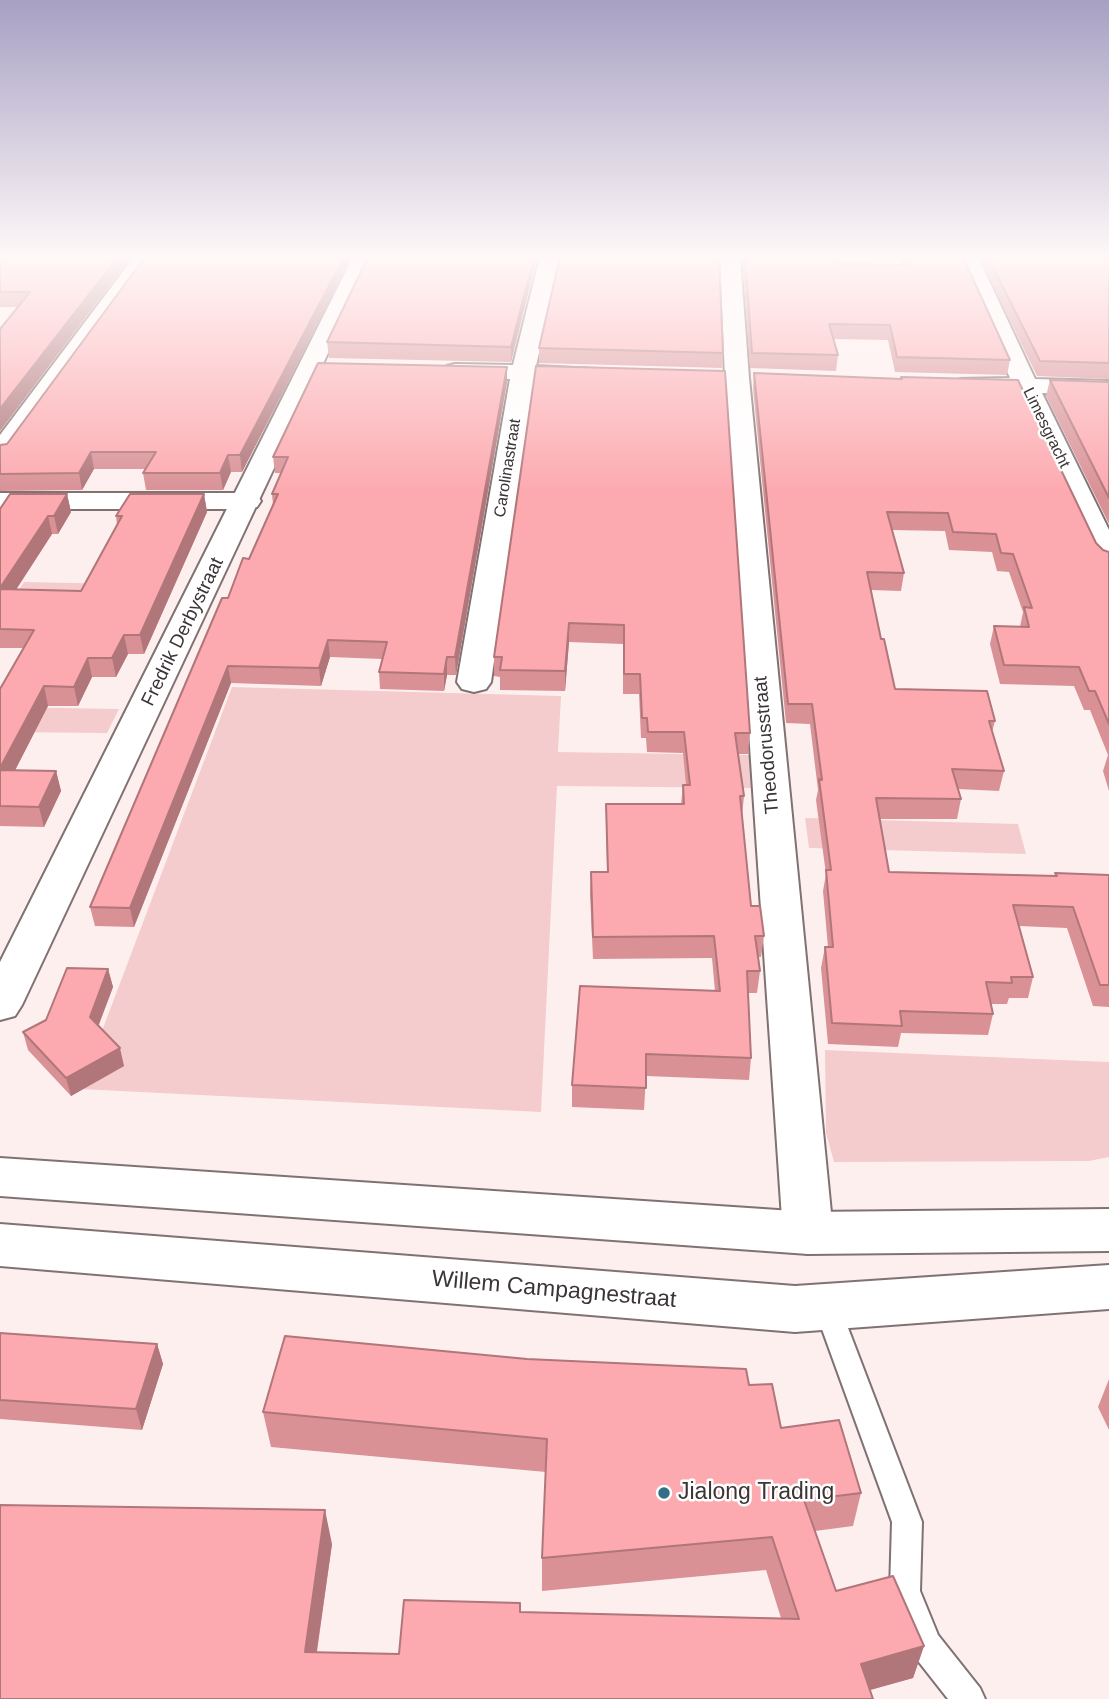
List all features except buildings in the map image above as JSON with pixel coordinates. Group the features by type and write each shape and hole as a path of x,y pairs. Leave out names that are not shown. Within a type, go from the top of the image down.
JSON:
{"street":[{"path":"0,453 86,336"},
{"name":"Fredrik Derbystraat","path":"0,1005 247,501 323,368 334,336"},
{"name":"Carolinastraat","path":"474,682 523,372 531,336"},
{"name":"Theodorusstraat","path":"735,336 808,1233"},
{"name":"Limesgracht","path":"1004,336 1109,560"},
{"path":"430,370 603,374"},
{"path":"943,384 1109,388"},
{"path":"0,501 247,501"},
{"path":"0,1177 808,1233 1109,1230"},
{"name":"Willem Campagnestraat","path":"0,1245 795,1309 1109,1287"}],"lane":[{"path":"827,1307 907,1522 905,1591 926,1647 969,1699"}],"shaded area":[{"path":"24,582 174,585 11,602"},
{"path":"232,687 561,696 558,752 750,755 753,788 557,786 541,1112 80,1089"},
{"path":"0,707 119,709 107,733 0,732"},
{"path":"805,818 1018,824 1026,854 809,848"},
{"path":"825,1050 1109,1062 1109,1157 1089,1161 834,1162 826,1133"}],"place":[{"name":"Jialong Trading","path":"664,1493"}]}
